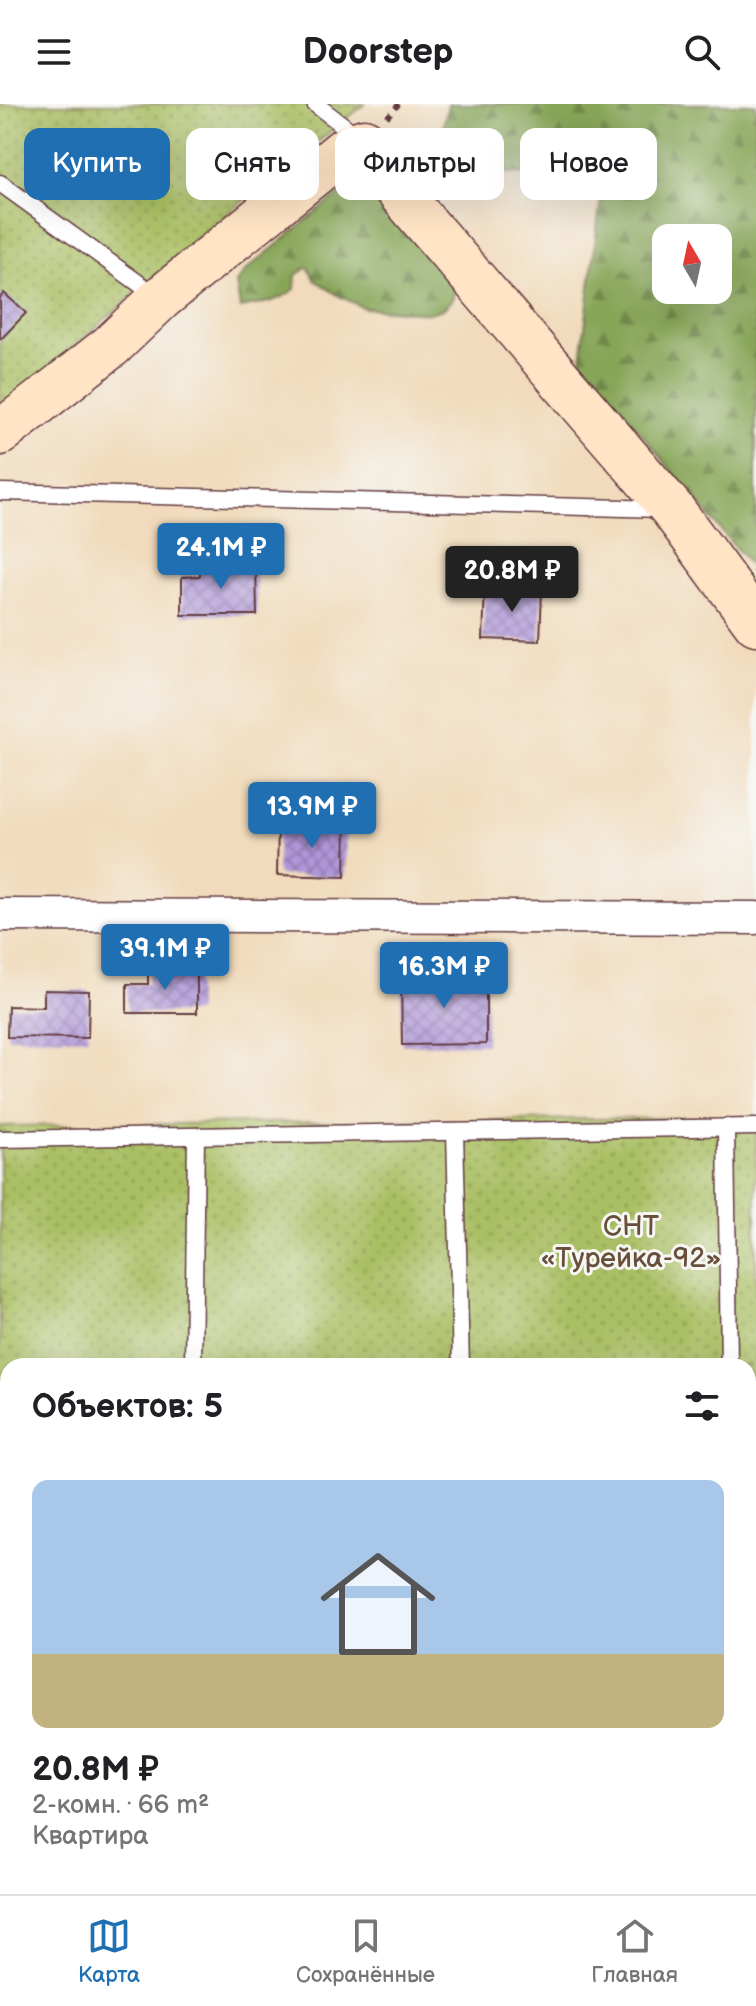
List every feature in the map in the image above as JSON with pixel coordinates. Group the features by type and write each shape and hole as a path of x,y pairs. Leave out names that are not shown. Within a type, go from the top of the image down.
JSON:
{"street":[{"path":"0,433 111,346 160,299 335,157"},
{"path":"406,200 672,509 756,623"},
{"path":"0,915 756,918"}],"lane":[{"path":"315,104 347,128"},
{"path":"0,183 160,299"},
{"path":"1,492 672,509"},
{"path":"726,1127 729,1358"},
{"path":"0,1139 756,1127"},
{"path":"455,1132 461,1358"},
{"path":"193,1358 196,1136"}],"green space":[{"path":"0,104 365,104 319,141 319,128 186,128 186,200 244,200 0,411"},
{"path":"448,104 756,104 756,573 581,360 601,200 657,200 657,128 520,128 520,174 504,172 504,128 443,128"},
{"path":"335,197 335,200 383,200 405,215 456,285 452,300 443,309 429,313 364,308 315,280 308,267 296,275 295,289 289,293 269,302 240,308 236,283 246,270"},
{"name":"СНТ «Турейка-92»","path":"756,1117 756,1358 0,1358 0,1126"}],"building":[{"path":"4,293 26,313 1,339 0,298"},
{"path":"200,564 256,564 257,615 182,615 182,577 200,576"},
{"path":"485,587 542,589 540,641 483,639"},
{"path":"278,823 346,824 345,877 277,875"},
{"path":"148,968 197,968 197,1013 127,1013 127,984 148,984"},
{"path":"486,976 486,1044 402,1045 401,977"},
{"path":"44,990 89,991 88,1038 7,1037 8,1006 44,1007"}]}
